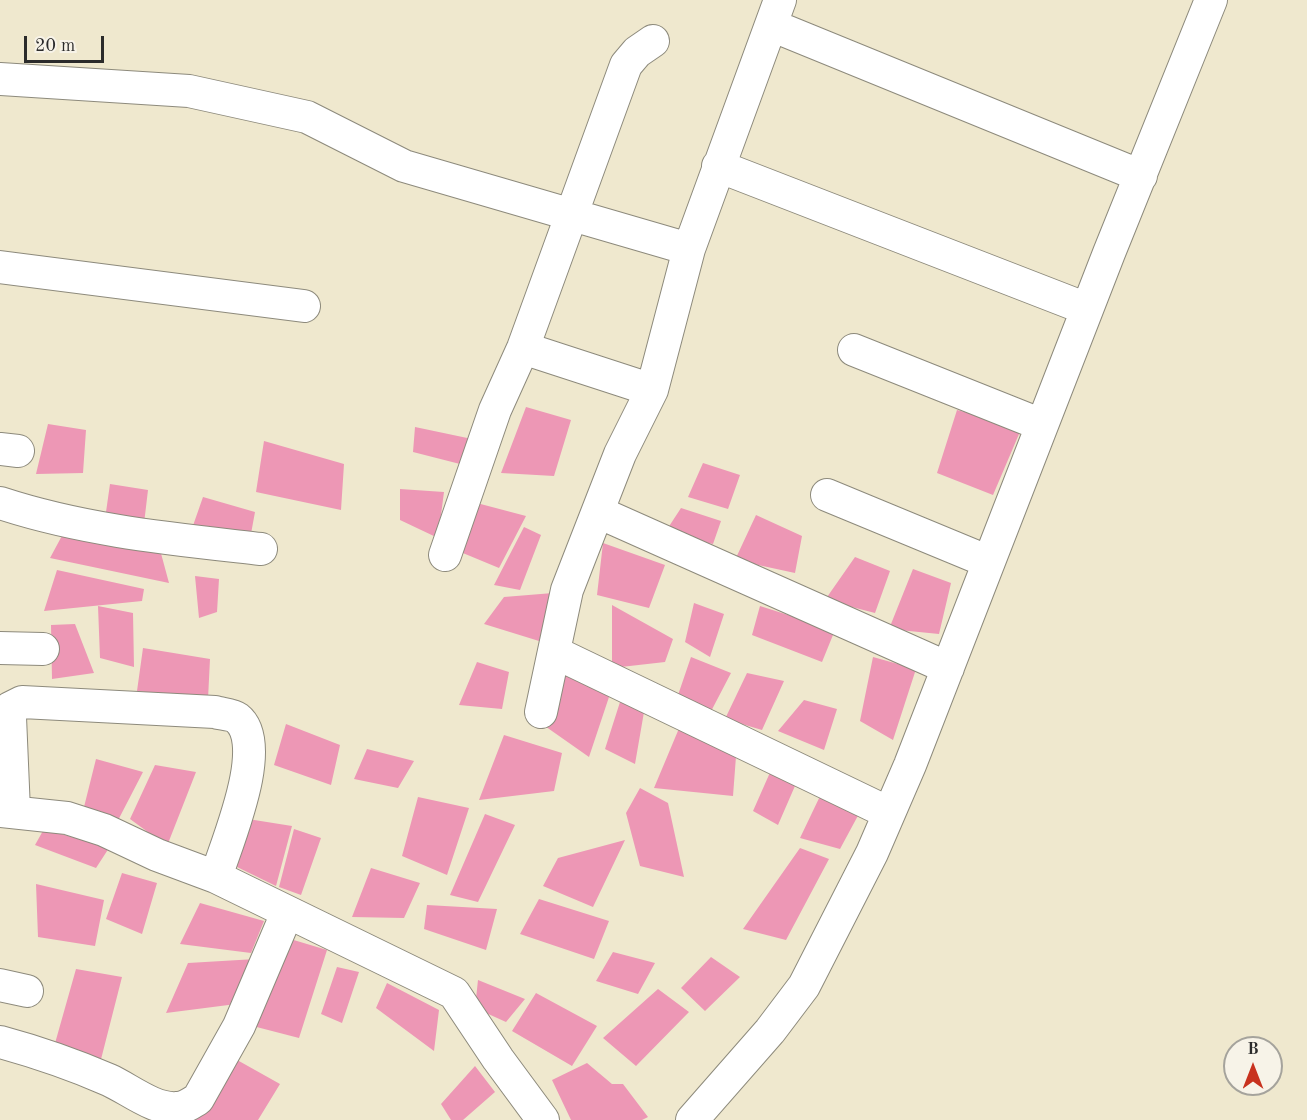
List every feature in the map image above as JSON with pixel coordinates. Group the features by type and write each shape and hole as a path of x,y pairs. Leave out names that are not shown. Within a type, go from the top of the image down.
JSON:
{"street":[{"path":"693,1120 770,1031 804,986 852,893 889,813 1211,0"},
{"path":"541,712 567,590 620,454 652,390 689,249 718,165 776,13 1140,176"},
{"path":"445,555 495,410 523,348 626,65 637,52 653,41"},
{"path":"0,78 189,91 307,117 404,165 689,249"},
{"path":"718,165 1087,309"},
{"path":"0,267 304,306"},
{"path":"523,348 652,390"},
{"path":"854,350 1042,424"},
{"path":"827,495 989,562"},
{"path":"0,503 62,522 141,535 261,549"},
{"path":"598,512 948,668"},
{"path":"0,648 43,649"},
{"path":"554,652 889,813"},
{"path":"216,878 250,763 250,742 244,726 236,717 215,712 22,702 10,708 7,811 67,818 104,830 157,855 216,878 454,993 543,1120"},
{"path":"0,1042 49,1056 109,1080 161,1106 177,1108 187,1106 198,1099 239,1026 287,913"}],"building":[{"path":"526,407 571,420 554,476 501,473"},
{"path":"957,410 1022,427 993,495 937,473"},
{"path":"48,424 86,430 83,473 36,474"},
{"path":"415,427 472,439 460,464 413,452"},
{"path":"264,441 344,464 341,510 256,492"},
{"path":"703,463 740,475 728,509 688,497"},
{"path":"110,484 148,490 143,532 103,533"},
{"path":"400,489 444,492 438,538 400,520"},
{"path":"203,497 255,512 248,550 189,537"},
{"path":"473,502 526,516 499,568 458,551"},
{"path":"681,508 721,521 713,544 664,534"},
{"path":"756,515 802,536 795,573 735,560"},
{"path":"524,527 541,535 520,590 494,585"},
{"path":"64,532 159,546 169,583 50,558"},
{"path":"603,543 665,565 649,608 597,595"},
{"path":"855,557 890,571 875,613 825,600"},
{"path":"913,569 951,583 939,634 889,629"},
{"path":"57,570 144,589 142,601 44,611"},
{"path":"195,576 219,579 217,612 199,618"},
{"path":"553,593 539,641 484,624 504,597"},
{"path":"694,603 724,614 710,657 685,642"},
{"path":"612,605 673,639 665,662 612,668"},
{"path":"98,606 133,613 134,667 100,658"},
{"path":"760,606 835,630 822,662 752,635"},
{"path":"75,624 94,673 52,679 51,625"},
{"path":"143,648 210,659 208,699 137,691"},
{"path":"691,657 731,673 707,719 677,698"},
{"path":"873,657 916,669 893,740 860,721"},
{"path":"477,662 509,672 502,709 459,705"},
{"path":"561,670 609,697 589,757 542,724"},
{"path":"747,673 784,681 762,730 725,719"},
{"path":"804,700 837,709 824,750 778,731"},
{"path":"620,702 644,712 635,764 605,749"},
{"path":"286,724 340,745 331,785 274,765"},
{"path":"680,726 737,743 733,796 654,788"},
{"path":"504,735 562,753 554,791 479,800"},
{"path":"367,749 414,761 398,788 354,779"},
{"path":"96,759 143,772 113,830 81,819"},
{"path":"155,765 196,772 167,846 130,819"},
{"path":"772,768 798,779 778,825 753,811"},
{"path":"640,788 668,803 684,877 640,866 626,813"},
{"path":"822,792 861,810 840,849 800,838"},
{"path":"418,797 469,808 447,875 402,856"},
{"path":"485,814 515,825 478,902 450,895"},
{"path":"248,819 292,826 276,886 235,866"},
{"path":"44,829 109,848 96,868 35,845"},
{"path":"294,829 321,838 301,895 279,887"},
{"path":"625,840 593,907 543,886 558,858"},
{"path":"800,848 829,859 786,940 743,929"},
{"path":"371,868 420,883 404,918 352,917"},
{"path":"122,873 157,883 142,934 106,919"},
{"path":"36,884 104,900 95,946 38,937"},
{"path":"539,899 609,921 594,959 520,934"},
{"path":"200,903 264,921 251,953 180,944"},
{"path":"427,905 497,909 486,950 424,929"},
{"path":"277,935 327,950 299,1038 245,1024"},
{"path":"613,952 655,963 638,994 596,981"},
{"path":"711,957 740,977 705,1011 681,988"},
{"path":"256,959 244,1003 166,1013 188,963"},
{"path":"337,967 359,972 342,1023 321,1014"},
{"path":"76,969 122,977 97,1075 50,1061"},
{"path":"478,980 525,999 506,1022 475,1008"},
{"path":"387,983 439,1010 434,1051 376,1008"},
{"path":"658,989 689,1012 636,1066 603,1038"},
{"path":"536,993 597,1026 572,1066 512,1031"},
{"path":"230,1056 280,1084 258,1120 185,1120"},
{"path":"587,1063 612,1084 623,1084 648,1117 642,1120 571,1120 552,1080"},
{"path":"475,1066 495,1092 463,1120 451,1120 441,1104"}]}
